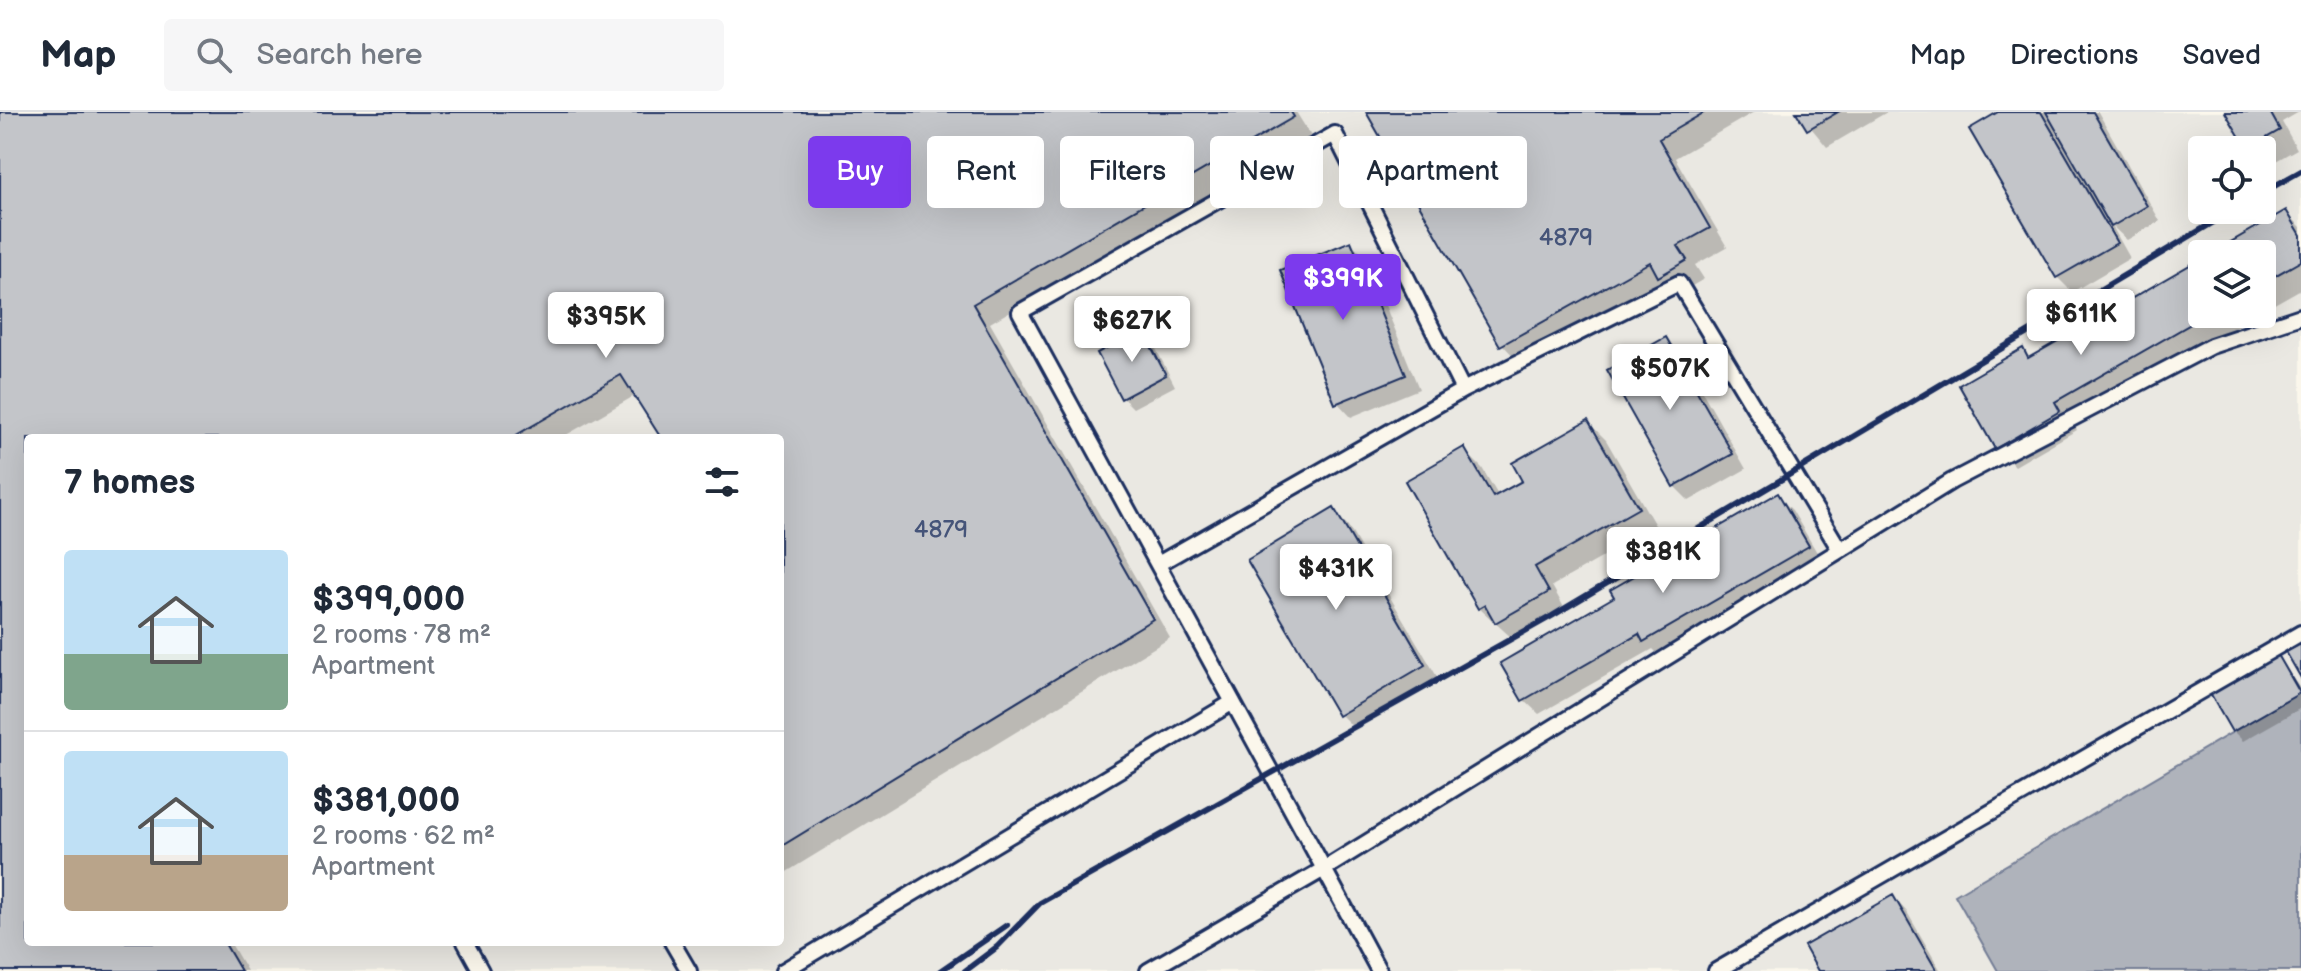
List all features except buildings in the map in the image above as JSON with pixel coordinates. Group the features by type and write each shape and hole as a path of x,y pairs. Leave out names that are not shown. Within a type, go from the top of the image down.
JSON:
{"lane":[{"path":"1379,971 1020,312 1335,134 1463,390"},
{"path":"1158,564 1463,390 1679,283 1840,550"},
{"path":"1148,971 1324,869 1952,481 2211,346 2301,316"},
{"path":"1716,971 2301,633"},
{"path":"783,971 1233,702"},
{"path":"467,946 481,971"},
{"path":"674,946 689,971"}],"shaded area":[{"path":"0,112 2301,112 2301,971 0,971"},
{"path":"2301,692 2301,971 1998,971 1955,895"}],"railway":[{"path":"2276,185 2301,171"},
{"path":"965,971 997,947 1040,903 1552,616 2210,224"},
{"path":"940,971 1007,925"}]}
